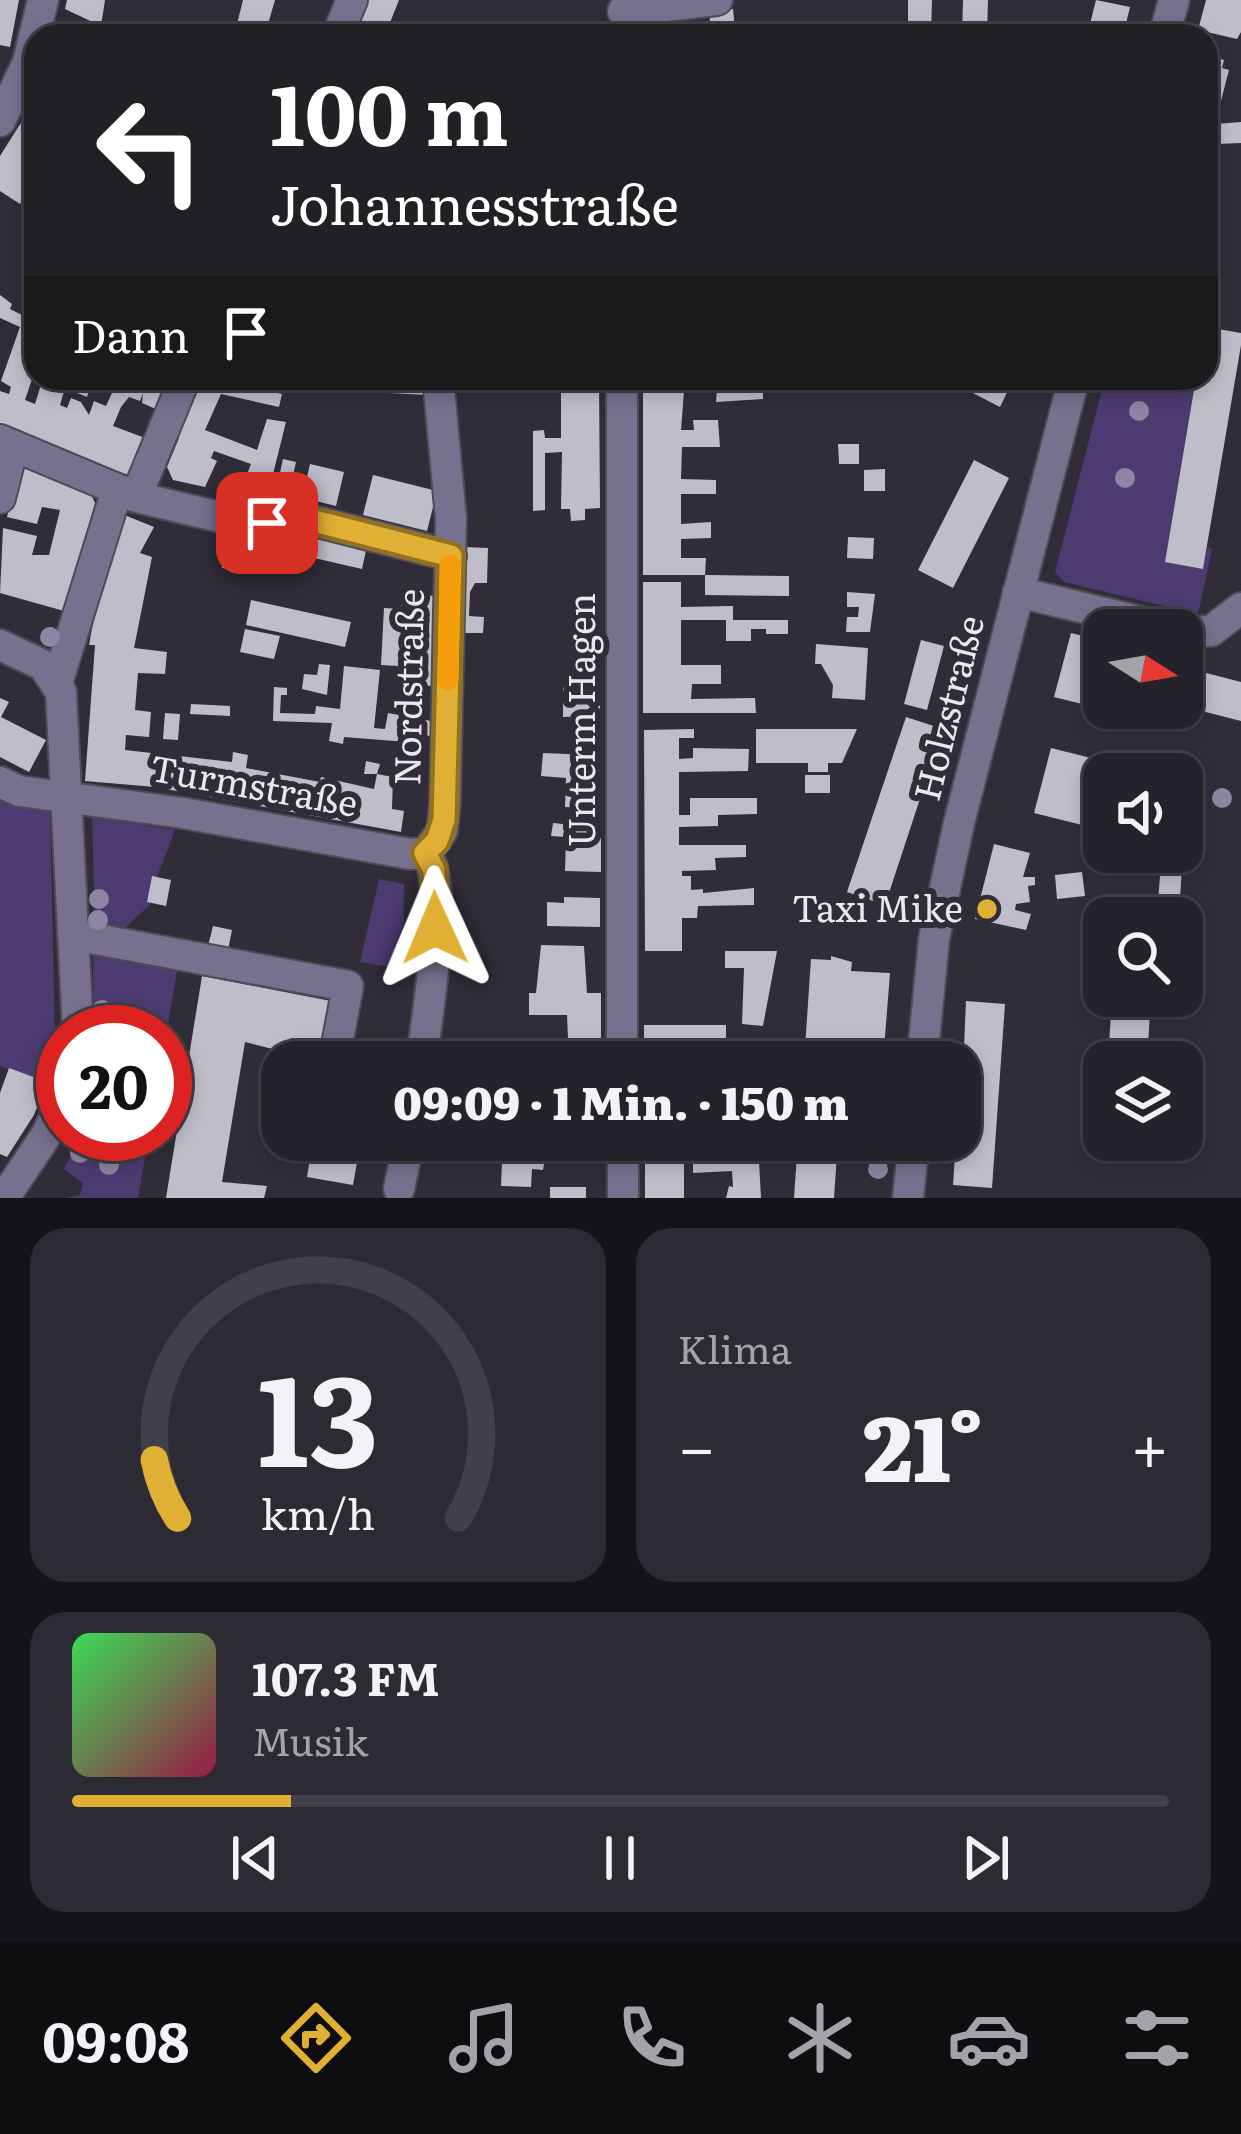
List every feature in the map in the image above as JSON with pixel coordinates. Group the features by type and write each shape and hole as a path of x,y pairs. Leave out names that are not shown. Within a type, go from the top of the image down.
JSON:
{"street":[{"path":"623,16 717,0"},
{"path":"0,121 24,70"},
{"path":"57,683 127,493 179,390"},
{"name":"Nordstraße","path":"423,1041 435,928 434,870 425,853 437,841 444,820 452,518 439,390"},
{"name":"Unterm Hagen","path":"622,390 622,1041"},
{"name":"Holzstraße","path":"924,1041 936,929 1071,390"},
{"path":"0,498 7,443 127,493 257,526 283,513 451,556"},
{"path":"1018,592 1088,609"},
{"path":"1203,631 1211,631 1241,608"},
{"path":"0,645 43,665 57,683 65,718 77,1005"},
{"name":"Turmstraße","path":"0,782 19,791 183,812 425,853"},
{"path":"74,935 347,986 338,1041"},
{"path":"4,1198 36,1150"},
{"path":"400,1190 405,1161"},
{"path":"623,1161 623,1198"},
{"path":"908,1198 912,1161"}],"shaded area":[{"path":"1102,390 1194,390 1165,561 1203,569 1207,548 1212,549 1199,609 1177,609 1064,582 1055,572"},
{"path":"0,800 50,812 54,1005 36,1005 36,1078 0,1066"},
{"path":"92,813 175,830 157,877 152,877 147,902 152,903 120,932 95,929"},
{"path":"379,879 404,884 403,969 360,962"},
{"path":"93,950 177,971 171,1005 94,1005"},
{"path":"68,1161 144,1161 138,1198 67,1198 80,1195 83,1183 64,1169"}],"building":[{"path":"0,0 19,0 10,47 0,45"},
{"path":"67,0 105,0 101,24 65,9"},
{"path":"243,0 275,0 268,24 237,24"},
{"path":"361,0 399,0 389,24 352,24"},
{"path":"908,0 932,0 931,24 908,24"},
{"path":"963,0 988,0 987,24 962,24"},
{"path":"1096,0 1130,7 1126,24 1090,24"},
{"path":"1206,0 1241,0 1237,39 1218,35 1218,24 1200,24"},
{"path":"733,9 734,24 710,24 709,12"},
{"path":"675,16 675,24 641,24 641,20"},
{"path":"1218,58 1224,60 1222,68 1229,70 1218,115"},
{"path":"24,118 24,198 20,204 0,191 0,156"},
{"path":"1241,122 1241,143 1218,144 1218,124"},
{"path":"0,295 12,304 10,309 24,316 25,400 35,404 39,390 64,390 60,405 67,408 71,398 81,402 89,415 94,401 106,406 113,390 167,390 158,410 142,403 143,393 140,401 129,397 121,407 113,426 145,438 128,475 0,426 0,391 9,394 11,387 1,381 20,327 0,318"},
{"path":"1218,329 1241,333 1203,569 1165,562 1194,390 1218,390"},
{"path":"193,390 282,394 279,407 221,394 205,430 257,450 267,419 286,422 266,502 229,493 234,474 246,477 251,464 214,451 211,458 217,461 205,487 173,480 167,467 179,438 173,435"},
{"path":"427,390 427,395 370,392"},
{"path":"561,390 599,390 600,508 585,509 585,520 571,521 570,509 561,509 562,452 545,453 545,510 533,511 533,431 544,430 545,438 561,438"},
{"path":"643,390 684,390 681,430 694,430 693,420 718,420 720,447 682,447 681,479 716,480 716,494 681,494 681,524 711,522 711,538 681,539 681,558 706,558 705,575 643,575"},
{"path":"717,390 763,390 763,399 716,402"},
{"path":"967,390 1008,390 1000,407"},
{"path":"838,444 859,444 859,464 839,464"},
{"path":"283,459 296,462 290,489 277,486"},
{"path":"974,460 1009,478 953,588 918,570"},
{"path":"310,464 344,472 336,506 293,491 296,475 307,477"},
{"path":"29,466 90,492 95,503 64,611 0,593 3,528 37,536 32,555 49,555 60,510 42,507 37,524 7,517 18,472"},
{"path":"885,469 885,491 864,491 864,470"},
{"path":"373,475 437,491 427,531 363,515"},
{"path":"122,514 154,527 140,553 152,557 134,648 167,652 165,674 138,673 135,710 151,712 149,737 126,735 125,750 232,762 233,752 248,755 246,768 374,789 377,774 393,777 392,809 404,811 401,832 155,787 85,781 95,645 89,645 108,542"},
{"path":"280,526 367,546 362,569 275,549"},
{"path":"848,537 874,538 873,559 847,558"},
{"path":"463,547 488,548 487,583 475,583 470,592 469,616 484,617 483,633 460,633"},
{"path":"224,550 270,556 268,574 222,568"},
{"path":"705,575 789,576 789,596 705,595"},
{"path":"643,582 681,582 681,607 733,606 733,620 788,620 788,634 751,629 751,641 726,641 726,620 681,620 681,665 721,665 721,684 692,684 691,699 755,698 756,713 643,713"},
{"path":"847,592 875,594 870,632 846,632 847,617 858,617 859,607 847,607"},
{"path":"402,594 437,596 433,686 398,684 398,666 381,665 384,608 401,609"},
{"path":"251,600 351,622 345,647 246,625"},
{"path":"245,629 280,636 274,659 240,652"},
{"path":"1071,633 1083,636 1083,704 1054,697"},
{"path":"921,640 944,646 927,710 904,704"},
{"path":"816,644 868,648 865,700 832,698 833,685 821,664 815,664"},
{"path":"319,664 330,665 327,695 302,689 304,674 317,675"},
{"path":"344,666 380,670 374,728 385,729 388,713 431,721 430,736 409,732 407,742 344,737 343,744 329,741 332,723 273,721 274,687 287,688 287,695 281,695 280,713 315,714 316,706 340,709"},
{"path":"1203,672 1241,682 1241,721 1203,711"},
{"path":"563,681 600,681 600,716 563,717"},
{"path":"0,698 9,702 1,717 46,740 29,772 0,757"},
{"path":"191,704 230,706 230,716 190,714"},
{"path":"165,713 180,714 178,740 163,739"},
{"path":"906,717 943,729 885,905 847,892"},
{"path":"694,729 694,738 679,738 679,759 693,758 693,748 749,749 748,771 679,772 679,815 690,815 690,798 757,798 757,814 718,815 718,826 679,827 679,845 746,845 746,857 715,858 716,870 682,871 682,876 691,876 691,890 703,889 703,893 754,888 754,905 698,906 697,918 682,918 682,951 645,951 644,730"},
{"path":"756,729 857,729 842,763 828,763 828,772 808,772 808,763 756,763"},
{"path":"1051,748 1083,756 1082,825 1034,813"},
{"path":"543,753 592,755 591,808 565,807 566,778 541,776"},
{"path":"366,761 380,764 377,774 364,774"},
{"path":"805,775 830,775 830,793 805,793"},
{"path":"553,823 601,828 601,872 565,871 566,837 551,836"},
{"path":"994,844 1030,853 1023,877 1035,877 1035,885 1028,886 1030,902 1016,904 1015,910 1031,914 1026,930 975,919"},
{"path":"1082,872 1085,896 1057,899 1055,875"},
{"path":"1160,873 1182,873 1180,897 1158,897"},
{"path":"152,876 171,880 166,906 147,902"},
{"path":"564,897 600,898 600,927 547,926 547,902 564,903"},
{"path":"213,926 232,930 228,950 208,946"},
{"path":"541,945 584,946 587,993 601,993 601,1038 568,1038 567,1015 529,1015 529,993 536,993"},
{"path":"725,951 777,951 763,1026 742,1024 744,968 725,968"},
{"path":"831,956 852,962 851,971 890,973 885,1041 805,1041 811,959 831,960"},
{"path":"202,976 331,1001 324,1041 291,1038 261,1041 261,1046 245,1042 222,1182 267,1186 264,1198 166,1198 172,1161 192,1161 192,1038"},
{"path":"966,1001 1005,1004 992,1188 953,1185 955,1161 981,1161 981,1041 964,1041"},
{"path":"1111,1017 1150,1017 1148,1041 1109,1041"},
{"path":"644,1025 726,1025 726,1038 644,1041"},
{"path":"9,1068 36,1078 36,1110 7,1157 0,1154 0,1093"},
{"path":"310,1161 357,1161 353,1185 307,1177"},
{"path":"545,1161 543,1170 532,1169 531,1187 501,1186 502,1162"},
{"path":"645,1161 759,1161 761,1198 726,1198 729,1186 733,1187 732,1171 693,1173 693,1162 684,1163 684,1198 645,1198"},
{"path":"797,1161 837,1161 834,1198 794,1198"},
{"path":"550,1187 586,1187 586,1198 550,1198"}],"slow traffic":[{"path":"448,680 450,565"}],"place":[{"name":"Taxi Mike","path":"987,909"}],"route":[{"path":"267,523 274,514 283,513 451,556 444,820 437,841 425,853 434,870 435,928"}]}
